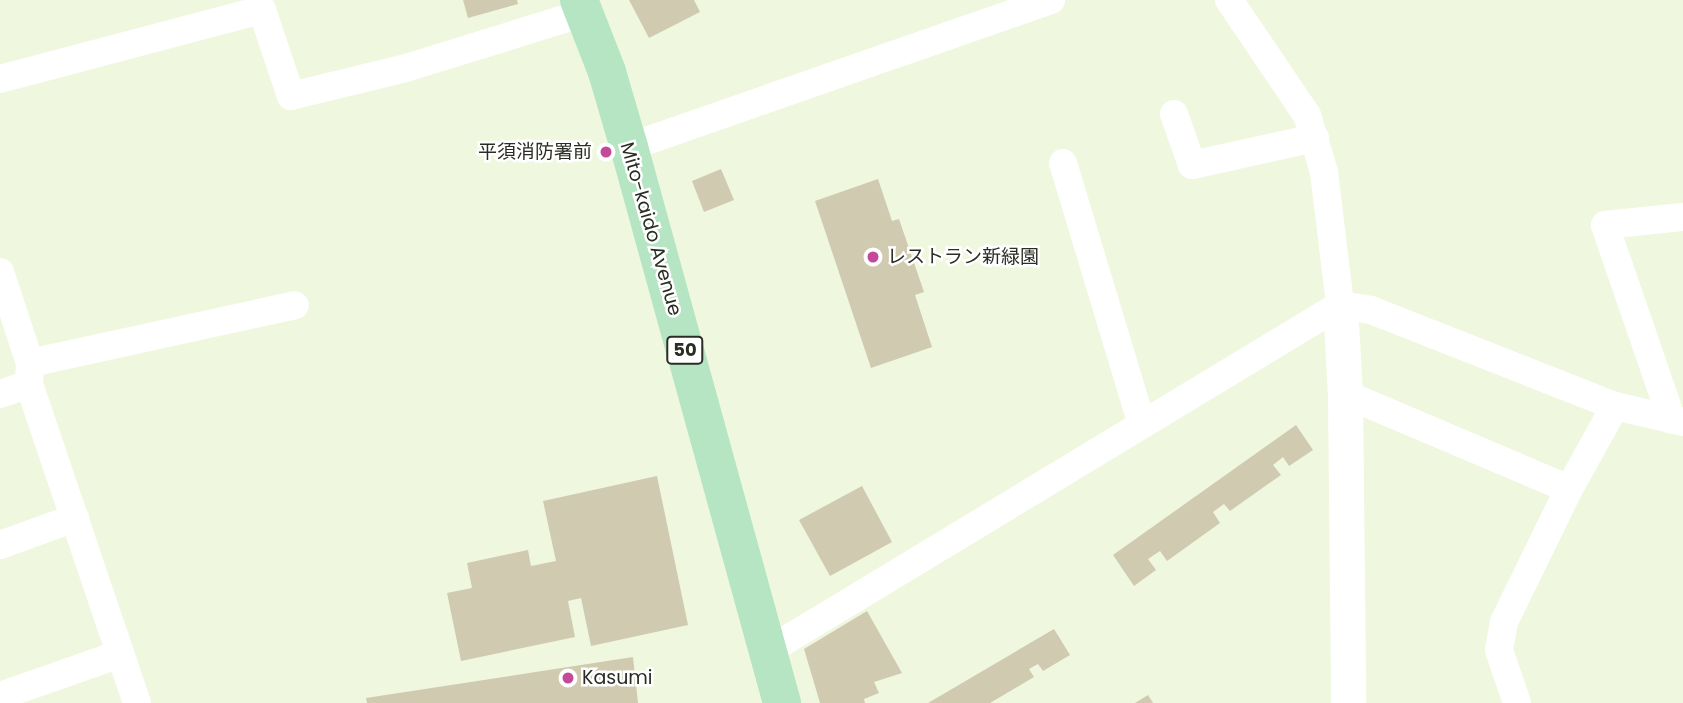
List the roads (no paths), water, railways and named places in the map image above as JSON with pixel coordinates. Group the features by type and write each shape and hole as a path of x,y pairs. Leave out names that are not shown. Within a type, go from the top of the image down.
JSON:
{"main road":[{"name":"Mito-kaido Avenue","path":"582,7 607,72 629,147 782,703"}],"street":[{"path":"629,147 1051,0"},
{"path":"1229,0 1307,115 1324,172 1340,305 1345,394 1348,703"},
{"path":"0,79 261,10 291,96 406,68 582,7"},
{"path":"1174,114 1192,165 1315,138"},
{"path":"1063,163 1142,424"},
{"path":"1677,421 1605,225 1683,217"},
{"path":"0,272 75,518 137,703"},
{"path":"0,394 30,374 295,305"},
{"path":"768,651 1340,305 1371,310 1615,406 1677,421"},
{"path":"1345,394 1569,489"},
{"path":"1517,703 1499,650 1504,622 1569,489 1615,406"},
{"path":"0,545 75,518"},
{"path":"0,696 120,654"}],"place":[{"name":"平須消防署前","path":"606,152"},
{"name":"レストラン新緑園","path":"873,257"},
{"name":"Kasumi","path":"568,678"}]}
